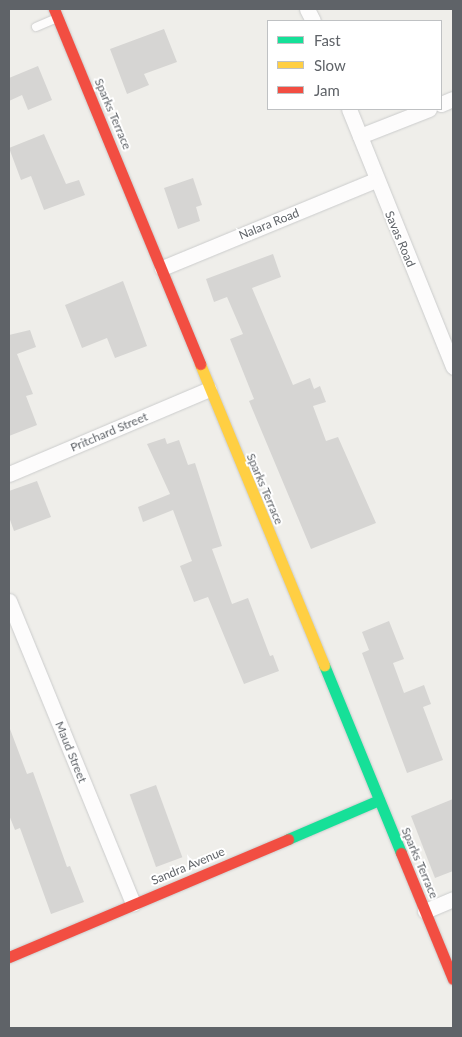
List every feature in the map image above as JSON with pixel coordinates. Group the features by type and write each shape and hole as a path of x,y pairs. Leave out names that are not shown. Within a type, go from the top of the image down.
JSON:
{"street":[{"name":"Sparks Terrace","path":"56,13 162,268 209,389 453,978"},
{"name":"Savas Road","path":"349,110 375,180 453,367"},
{"path":"360,136 425,110"},
{"name":"Nalara Road","path":"162,268 375,180"},
{"name":"Pritchard Street","path":"9,474 209,389"},
{"name":"Maud Street","path":"9,601 133,904"},
{"name":"Sandra Avenue","path":"9,957 379,800"},
{"path":"426,911 453,899"}],"lane":[{"path":"36,27 56,13"}],"building":[{"path":"164,29 177,62 144,74 149,85 127,94 110,49"},
{"path":"38,66 52,100 28,110 22,95 9,101 9,78"},
{"path":"44,134 66,184 79,180 85,195 44,210 31,176 21,180 9,148"},
{"path":"193,178 202,205 196,207 200,221 178,229 164,188"},
{"path":"273,254 281,277 252,288 293,385 310,378 314,389 320,386 326,402 313,406 326,441 338,437 376,523 311,549 249,401 254,399 230,339 243,334 227,297 214,302 206,279"},
{"path":"123,281 147,346 115,358 107,338 82,348 65,305"},
{"path":"30,330 36,347 17,354 33,394 26,396 37,425 9,436 9,335"},
{"path":"165,438 167,444 179,440 188,465 195,463 222,546 212,549 232,604 248,598 270,656 273,655 279,671 244,684 208,597 194,602 180,566 192,561 173,510 143,522 138,507 170,494 147,444"},
{"path":"37,481 51,517 14,531 9,517 9,491"},
{"path":"389,621 404,659 393,663 404,693 424,685 431,704 423,707 443,760 407,773 362,653 369,650 362,632"},
{"path":"10,729 27,774 33,772 67,867 70,866 84,902 51,914 20,828 15,830 9,815"},
{"path":"156,785 182,857 156,867 130,795"},
{"path":"453,799 453,871 435,878 411,816"}],"traffic: fast":[{"path":"324,665 401,853"},
{"path":"288,839 379,800"}],"traffic: slow":[{"path":"200,364 324,665"}],"traffic: jam":[{"path":"54,9 200,364"},
{"path":"9,957 288,839"},
{"path":"401,853 453,979"}]}
